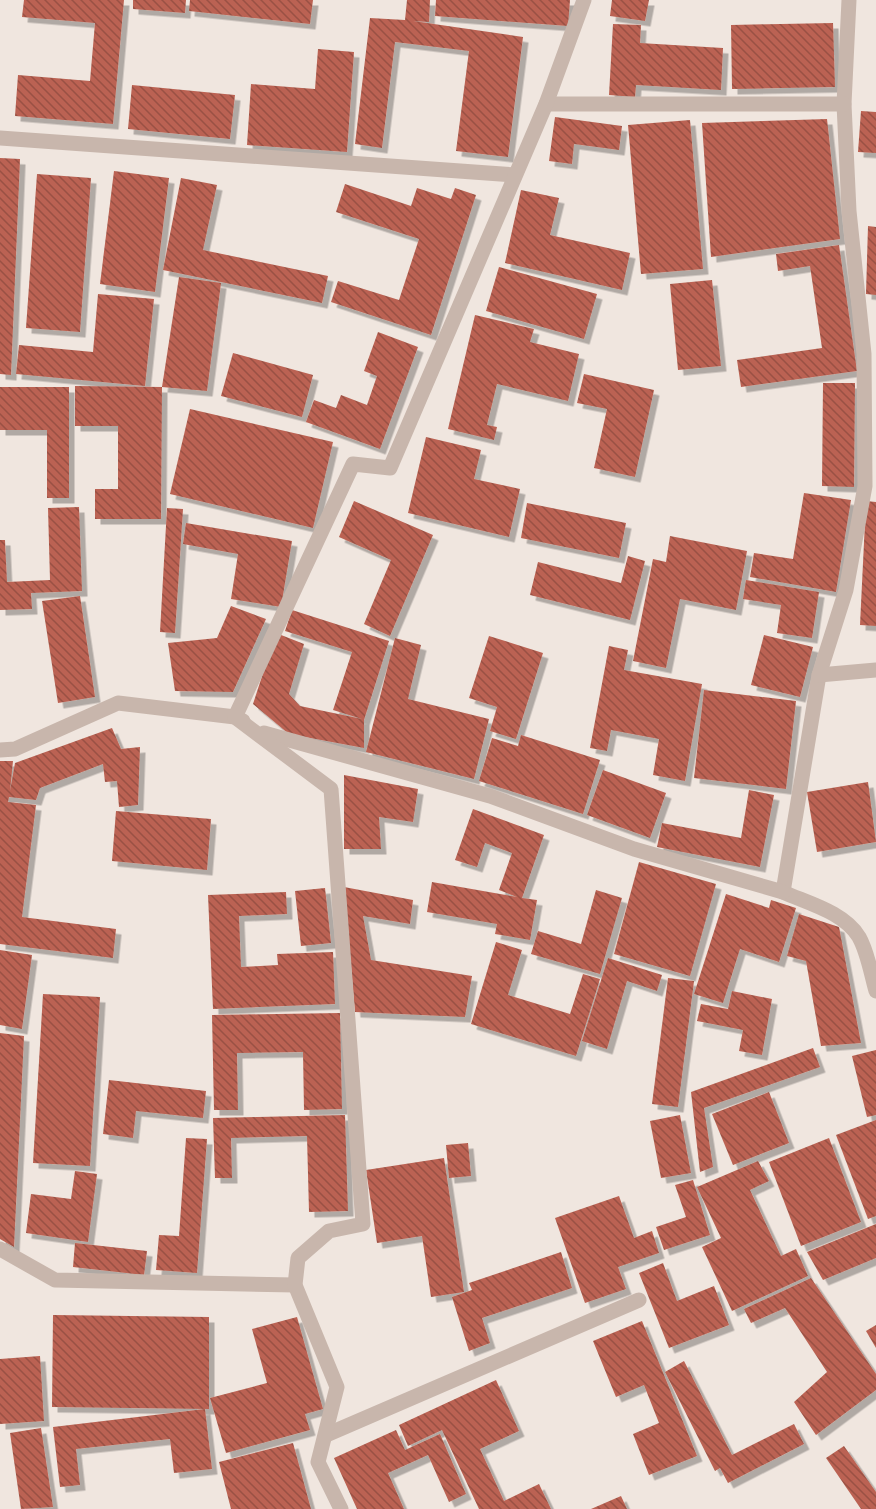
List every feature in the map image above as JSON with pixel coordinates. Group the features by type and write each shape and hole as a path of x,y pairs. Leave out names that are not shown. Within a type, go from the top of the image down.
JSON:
{"street":[{"path":"235,717 352,464 390,468 546,104 584,0"},
{"path":"783,892 819,675 846,590 870,486 864,354 849,211 844,105 849,0"},
{"path":"546,104 844,105"},
{"path":"0,138 515,175"},
{"path":"819,675 876,670"},
{"path":"0,750 15,749 118,703 235,717 270,736 490,796 634,849 783,892 844,921 858,936 876,991"},
{"path":"235,717 330,789 363,1224 329,1231 298,1258 295,1285 337,1387 318,1462 335,1507"},
{"path":"0,1250 55,1280 295,1285"},
{"path":"326,1435 639,1300"}],"building":[{"path":"24,0 124,0 113,124 15,116 18,75 90,81 95,23 22,17"},
{"path":"133,0 186,0 185,13 133,9"},
{"path":"190,0 313,0 310,24 189,11"},
{"path":"407,0 430,0 429,22 413,21 523,37 508,157 456,151 469,51 395,42 382,148 355,144 370,18 405,20"},
{"path":"436,0 570,0 568,26 435,16"},
{"path":"612,0 649,0 645,21 610,16"},
{"path":"833,23 835,87 732,89 731,25"},
{"path":"613,24 641,25 640,43 723,48 721,90 636,85 635,97 609,95"},
{"path":"318,49 354,52 347,152 247,145 251,84 315,89"},
{"path":"132,85 235,95 230,139 128,129"},
{"path":"861,111 876,112 876,153 858,152"},
{"path":"555,117 622,126 619,150 574,144 572,164 549,161"},
{"path":"827,119 840,239 711,257 702,123"},
{"path":"690,120 703,269 641,274 628,125"},
{"path":"0,158 20,159 11,375 0,374"},
{"path":"114,171 169,178 155,292 100,284"},
{"path":"37,174 91,178 80,332 26,328"},
{"path":"181,178 217,185 203,250 328,276 322,303 163,270"},
{"path":"345,184 411,206 417,188 451,199 455,188 476,195 431,335 331,302 338,281 399,300 419,239 336,212"},
{"path":"521,190 559,198 550,235 630,253 622,290 505,263"},
{"path":"868,226 876,227 876,295 866,294"},
{"path":"839,245 857,371 741,387 737,360 822,348 810,266 778,271 776,254"},
{"path":"499,267 597,294 584,339 486,311"},
{"path":"179,277 221,283 207,391 162,387"},
{"path":"712,280 721,366 678,370 670,284"},
{"path":"98,294 154,299 145,386 16,374 19,345 93,352"},
{"path":"475,315 534,329 530,342 579,354 568,401 497,384 487,425 497,427 494,440 448,429"},
{"path":"378,332 418,347 380,449 306,422 314,400 336,408 341,395 367,405 377,376 364,371"},
{"path":"233,353 313,375 302,417 221,396"},
{"path":"584,374 654,390 635,477 594,468 607,409 577,403"},
{"path":"823,383 855,383 854,487 822,486"},
{"path":"75,386 162,387 161,519 95,519 95,489 118,489 118,426 75,426"},
{"path":"0,387 69,387 69,498 47,498 47,430 0,430"},
{"path":"190,409 333,442 313,528 170,494"},
{"path":"426,437 481,450 474,479 520,489 509,537 408,513"},
{"path":"804,493 851,500 836,592 750,577 754,553 793,559"},
{"path":"354,501 433,535 390,636 364,624 391,560 339,537"},
{"path":"866,501 876,502 876,626 860,625"},
{"path":"527,503 626,523 619,558 521,538"},
{"path":"79,507 82,591 31,593 32,609 0,610 0,540 5,540 7,582 50,580 48,508"},
{"path":"167,508 183,509 175,633 160,632"},
{"path":"186,523 292,541 281,607 231,599 238,554 183,544"},
{"path":"670,536 747,551 736,610 680,599 666,668 633,661 653,559 666,562"},
{"path":"628,556 645,561 630,620 530,595 538,562 621,583"},
{"path":"746,580 819,592 812,638 777,633 781,605 743,599"},
{"path":"80,596 95,697 58,703 42,601"},
{"path":"231,606 266,619 233,692 175,691 168,643 217,638"},
{"path":"292,610 389,641 364,720 364,748 289,734 253,704 276,633 304,644 289,694 300,706 362,719 333,710 352,652 285,631"},
{"path":"764,635 813,647 800,697 751,685"},
{"path":"489,636 543,653 516,739 490,731 497,707 469,698"},
{"path":"395,638 421,645 408,699 489,719 474,779 366,752"},
{"path":"609,646 628,650 624,670 702,684 685,781 653,775 659,739 611,730 607,751 590,748"},
{"path":"704,690 796,701 786,789 694,778"},
{"path":"112,728 121,749 140,747 138,805 119,807 117,781 105,782 103,764 40,788 36,800 9,797 8,802 36,805 22,917 116,929 113,958 0,944 0,761 13,761 10,791 15,763"},
{"path":"521,735 600,760 583,814 479,781 492,738 518,746"},
{"path":"603,770 666,793 650,838 587,815"},
{"path":"344,775 418,789 413,822 379,817 381,849 344,849"},
{"path":"868,782 876,842 817,852 807,792"},
{"path":"749,790 774,795 760,867 657,847 662,823 741,838"},
{"path":"473,809 544,835 522,898 537,900 530,940 495,934 497,924 427,912 432,882 517,897 499,890 512,853 485,843 477,867 455,860"},
{"path":"116,811 211,819 207,870 112,861"},
{"path":"639,862 716,884 690,976 614,954"},
{"path":"344,887 413,900 410,924 363,916 371,960 472,976 465,1017 355,1012"},
{"path":"325,888 331,943 301,946 295,891"},
{"path":"596,890 622,898 600,974 531,954 538,931 581,944"},
{"path":"286,892 287,914 239,916 241,967 278,965 277,954 333,952 335,1004 213,1009 208,895"},
{"path":"726,894 769,908 771,900 796,908 779,962 740,949 723,1003 694,994"},
{"path":"799,914 839,927 861,1043 821,1046 806,961 787,956"},
{"path":"496,942 522,950 508,995 570,1014 583,974 600,979 576,1056 471,1024"},
{"path":"0,950 32,955 22,1029 0,1025"},
{"path":"608,958 662,975 657,991 627,981 607,1049 582,1041"},
{"path":"668,978 694,981 678,1107 652,1104"},
{"path":"732,991 772,999 762,1055 739,1051 743,1030 697,1021 701,1004 728,1009"},
{"path":"43,994 100,997 90,1166 33,1163"},
{"path":"340,1013 342,1109 304,1110 303,1052 237,1053 238,1110 214,1110 212,1015"},
{"path":"0,1033 24,1036 14,1247 0,1239"},
{"path":"813,1048 820,1067 704,1108 713,1167 700,1172 691,1092"},
{"path":"876,1050 876,1115 867,1117 852,1056"},
{"path":"109,1080 206,1091 203,1118 136,1111 133,1138 103,1134"},
{"path":"769,1092 789,1143 733,1165 712,1114"},
{"path":"345,1115 348,1211 309,1212 307,1136 231,1138 232,1178 215,1178 213,1118"},
{"path":"680,1115 691,1173 661,1178 650,1121"},
{"path":"876,1120 876,1216 868,1219 836,1135"},
{"path":"186,1138 207,1139 197,1273 156,1270 159,1235 179,1236"},
{"path":"829,1138 861,1222 801,1246 769,1162"},
{"path":"468,1143 471,1176 449,1178 446,1145"},
{"path":"444,1158 464,1292 431,1297 422,1236 377,1243 366,1170"},
{"path":"758,1161 769,1181 750,1190 781,1256 796,1249 808,1276 732,1311 702,1247 721,1238 697,1187"},
{"path":"75,1171 97,1174 88,1242 26,1233 31,1194 71,1199"},
{"path":"693,1180 710,1235 664,1250 656,1227 686,1217 675,1185"},
{"path":"619,1196 634,1238 652,1231 659,1253 618,1267 626,1289 585,1303 555,1218"},
{"path":"876,1224 876,1258 823,1280 807,1252"},
{"path":"75,1243 147,1251 144,1275 73,1267"},
{"path":"561,1252 572,1288 482,1318 490,1343 469,1351 452,1297 472,1290 469,1283"},
{"path":"663,1263 677,1301 714,1286 729,1325 669,1348 639,1273"},
{"path":"811,1278 876,1374 876,1390 816,1435 794,1402 827,1372 785,1308 751,1323 744,1309"},
{"path":"53,1315 209,1317 209,1409 52,1407"},
{"path":"297,1317 323,1409 305,1414 310,1430 226,1453 210,1398 267,1383 252,1329"},
{"path":"642,1321 697,1456 649,1475 633,1434 659,1423 644,1385 616,1397 593,1341"},
{"path":"876,1325 876,1348 866,1331"},
{"path":"40,1356 44,1421 0,1424 0,1359"},
{"path":"684,1361 732,1455 794,1424 804,1444 728,1483 720,1468 715,1471 665,1372"},
{"path":"496,1380 519,1431 480,1449 504,1501 539,1484 551,1509 479,1509 442,1430 408,1446 399,1425"},
{"path":"205,1409 212,1469 174,1473 170,1439 76,1449 80,1485 60,1487 53,1427"},
{"path":"41,1428 53,1507 21,1509 10,1433"},
{"path":"396,1430 405,1450 440,1434 466,1494 449,1502 428,1455 388,1473 404,1509 357,1509 334,1458"},
{"path":"293,1443 311,1509 231,1509 219,1462"},
{"path":"844,1446 876,1492 876,1509 861,1509 826,1458"},
{"path":"621,1496 627,1509 591,1509"}]}
